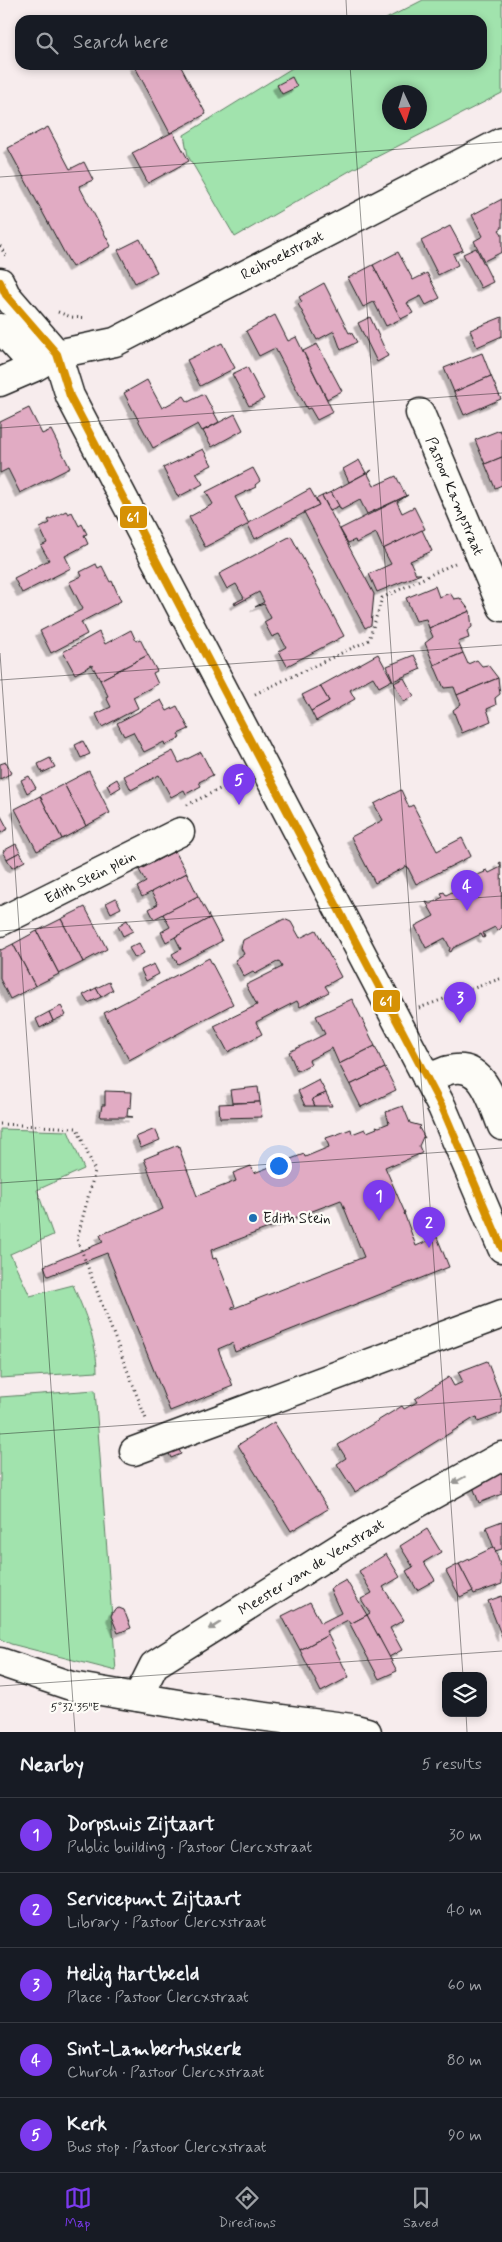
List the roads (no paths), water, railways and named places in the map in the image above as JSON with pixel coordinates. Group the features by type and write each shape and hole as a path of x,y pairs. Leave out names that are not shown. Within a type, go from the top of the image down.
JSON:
{"street":[{"name":"Reibroekstraat","path":"56,354 115,342 502,142"},
{"path":"0,282 6,295 56,354 70,396 442,1107 502,1248"},
{"path":"0,328 22,352 56,354"},
{"path":"0,382 56,354"},
{"name":"Pastoor Kampstraat","path":"420,413 502,607"},
{"name":"Edith Stein plein","path":"0,922 180,832"},
{"path":"427,1079 450,1070 462,1069 477,1074 485,1085 502,1126"},
{"path":"144,1447 502,1314"},
{"name":"Meester van de Venstraat","path":"138,1697 154,1664 352,1540 502,1456"},
{"path":"0,1662 71,1686 220,1711 352,1728 367,1732"}],"place":[{"name":"Kerk","path":"239,805"},
{"name":"Sint-Lambertuskerk","path":"467,911"},
{"name":"Heilig Hartbeeld","path":"460,1023"},
{"name":"Edith Stein","path":"253,1218"},
{"name":"Dorpshuis Zijtaart","path":"379,1221"},
{"name":"Servicepunt Zijtaart","path":"429,1248"}]}
